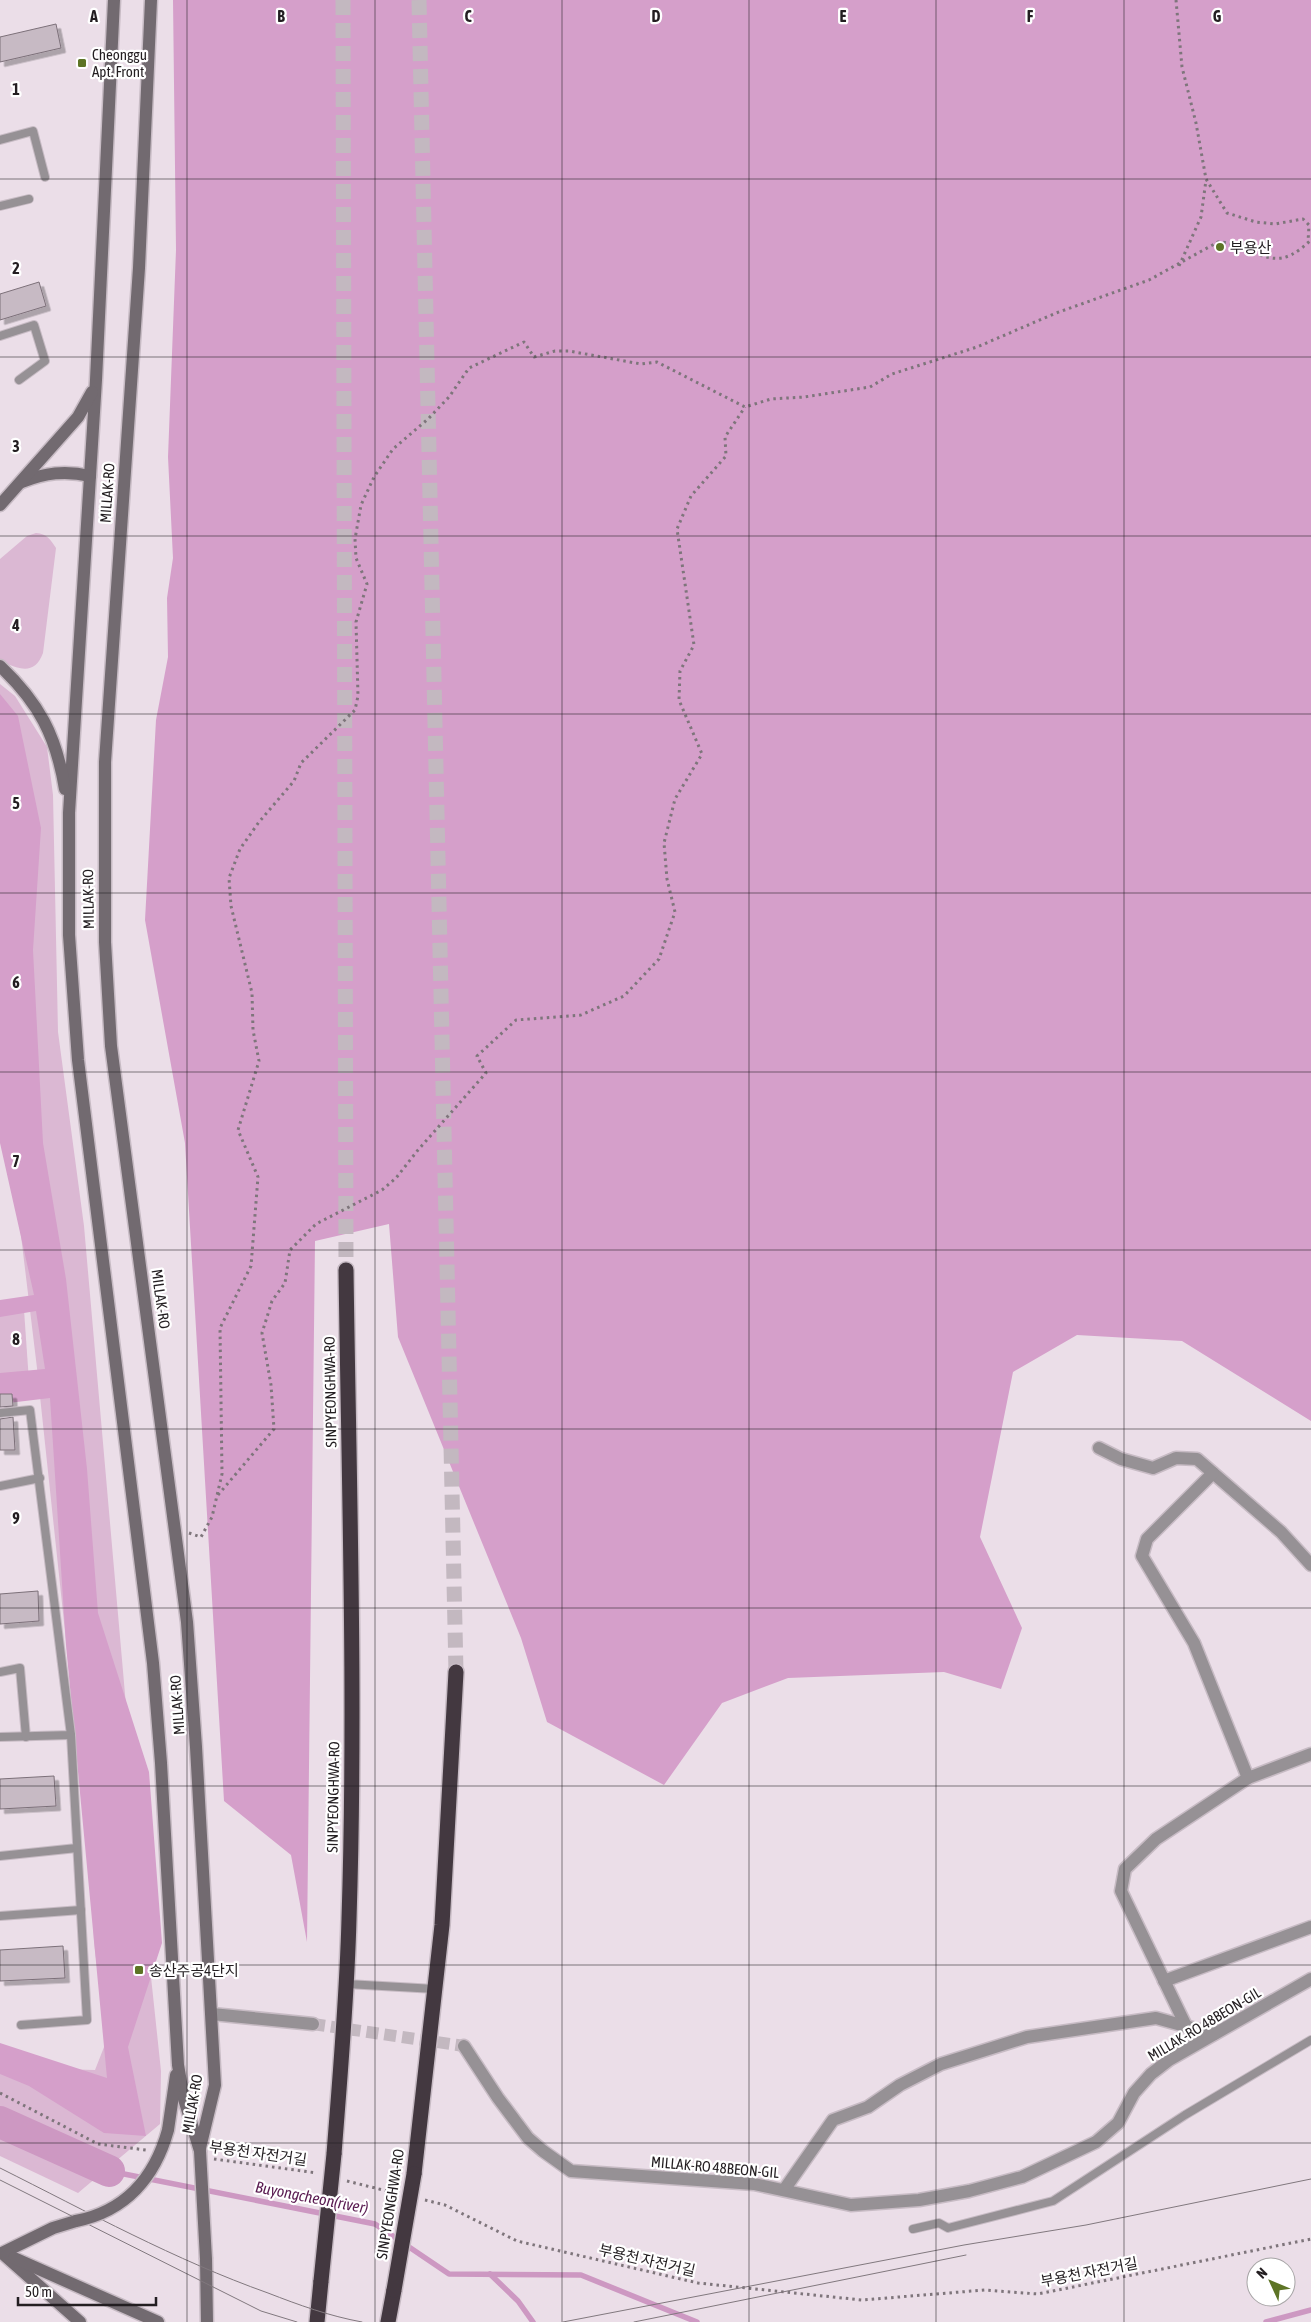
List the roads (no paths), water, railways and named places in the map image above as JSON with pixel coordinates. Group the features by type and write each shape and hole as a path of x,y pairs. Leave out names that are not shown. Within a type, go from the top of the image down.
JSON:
{"highway":[{"name":"SINPYEONGHWA-RO","path":"317,2322 334,2154 347,1984 352,1685 346,1270"},
{"name":"SINPYEONGHWA-RO","path":"388,2322 414,2174 442,1925 456,1672"}],"main road":[{"name":"MILLAK-RO","path":"114,0 96,380 69,813 69,935 78,1060 153,1663 161,1762 178,2065 184,2099 202,2154"},
{"name":"MILLAK-RO","path":"151,0 140,268 104,762 103,853 105,942 111,1046 175,1527 189,1650 215,2085 202,2154"},
{"path":"0,505 78,417 92,394 96,380"},
{"path":"19,484 42,474 55,472 75,472 90,476"},
{"path":"0,666 29,696 53,737 61,767 69,813"},
{"path":"1,2252 53,2228 104,2212 137,2189 157,2162 168,2130 178,2065"},
{"path":"202,2154 207,2322"},
{"path":"1,2252 80,2322"},
{"path":"1,2252 158,2322"}],"street":[{"path":"1099,1448 1122,1459 1154,1468 1176,1458 1198,1459 1281,1532 1311,1565"},
{"path":"1213,1473 1147,1539 1142,1556 1194,1642 1248,1778"},
{"path":"1186,2026 1121,1891 1125,1869 1156,1839 1248,1778 1311,1754"},
{"path":"1164,1980 1311,1927"},
{"name":"MILLAK-RO 48BEON-GIL","path":"464,2046 498,2098 528,2138 542,2151 571,2171 754,2184 851,2205 919,2200 968,2191 1022,2177 1096,2142 1118,2123 1134,2093 1151,2074 1168,2060 1311,1979"},
{"path":"212,2014 312,2024"},
{"path":"784,2190 834,2120 868,2107 900,2085 941,2064 1027,2037 1156,2018 1214,2034"}],"lane":[{"path":"0,140 33,132 45,177"},
{"path":"0,206 29,199"},
{"path":"0,336 34,325 45,361 19,380"},
{"path":"0,1413 30,1410 40,1478 71,1735 87,2020 21,2025"},
{"path":"0,1486 40,1478"},
{"path":"0,1672 20,1668 26,1737"},
{"path":"0,1738 71,1735"},
{"path":"0,1856 78,1848"},
{"path":"0,1916 81,1910"},
{"path":"347,1984 435,1990"},
{"path":"914,2229 939,2223 948,2228 1053,2201 1185,2115 1311,2040"}],"waterway":[{"path":"0,2122 109,2171"},
{"name":"Buyongcheon(river)","path":"109,2171 375,2224 449,2274 581,2275 697,2322"},
{"path":"490,2274 518,2301 533,2322"},
{"name":"Buyongcheon(river)","path":"1266,2322 1311,2310"}],"tunnel":[{"path":"343,0 346,1270"},
{"path":"419,0 456,1672"},
{"path":"313,2024 464,2046"}],"tram line":[{"path":"0,2168 132,2235 199,2266 303,2306 362,2322"},
{"path":"563,2322 964,2245 1086,2225 1311,2179"},
{"path":"0,2180 261,2311 297,2322"},
{"path":"634,2322 966,2255"}],"place":[{"name":"Cheonggu Apt. Front","path":"82,63"},
{"name":"부용산","path":"1220,247"},
{"name":"송산주공4단지","path":"139,1970"}]}
